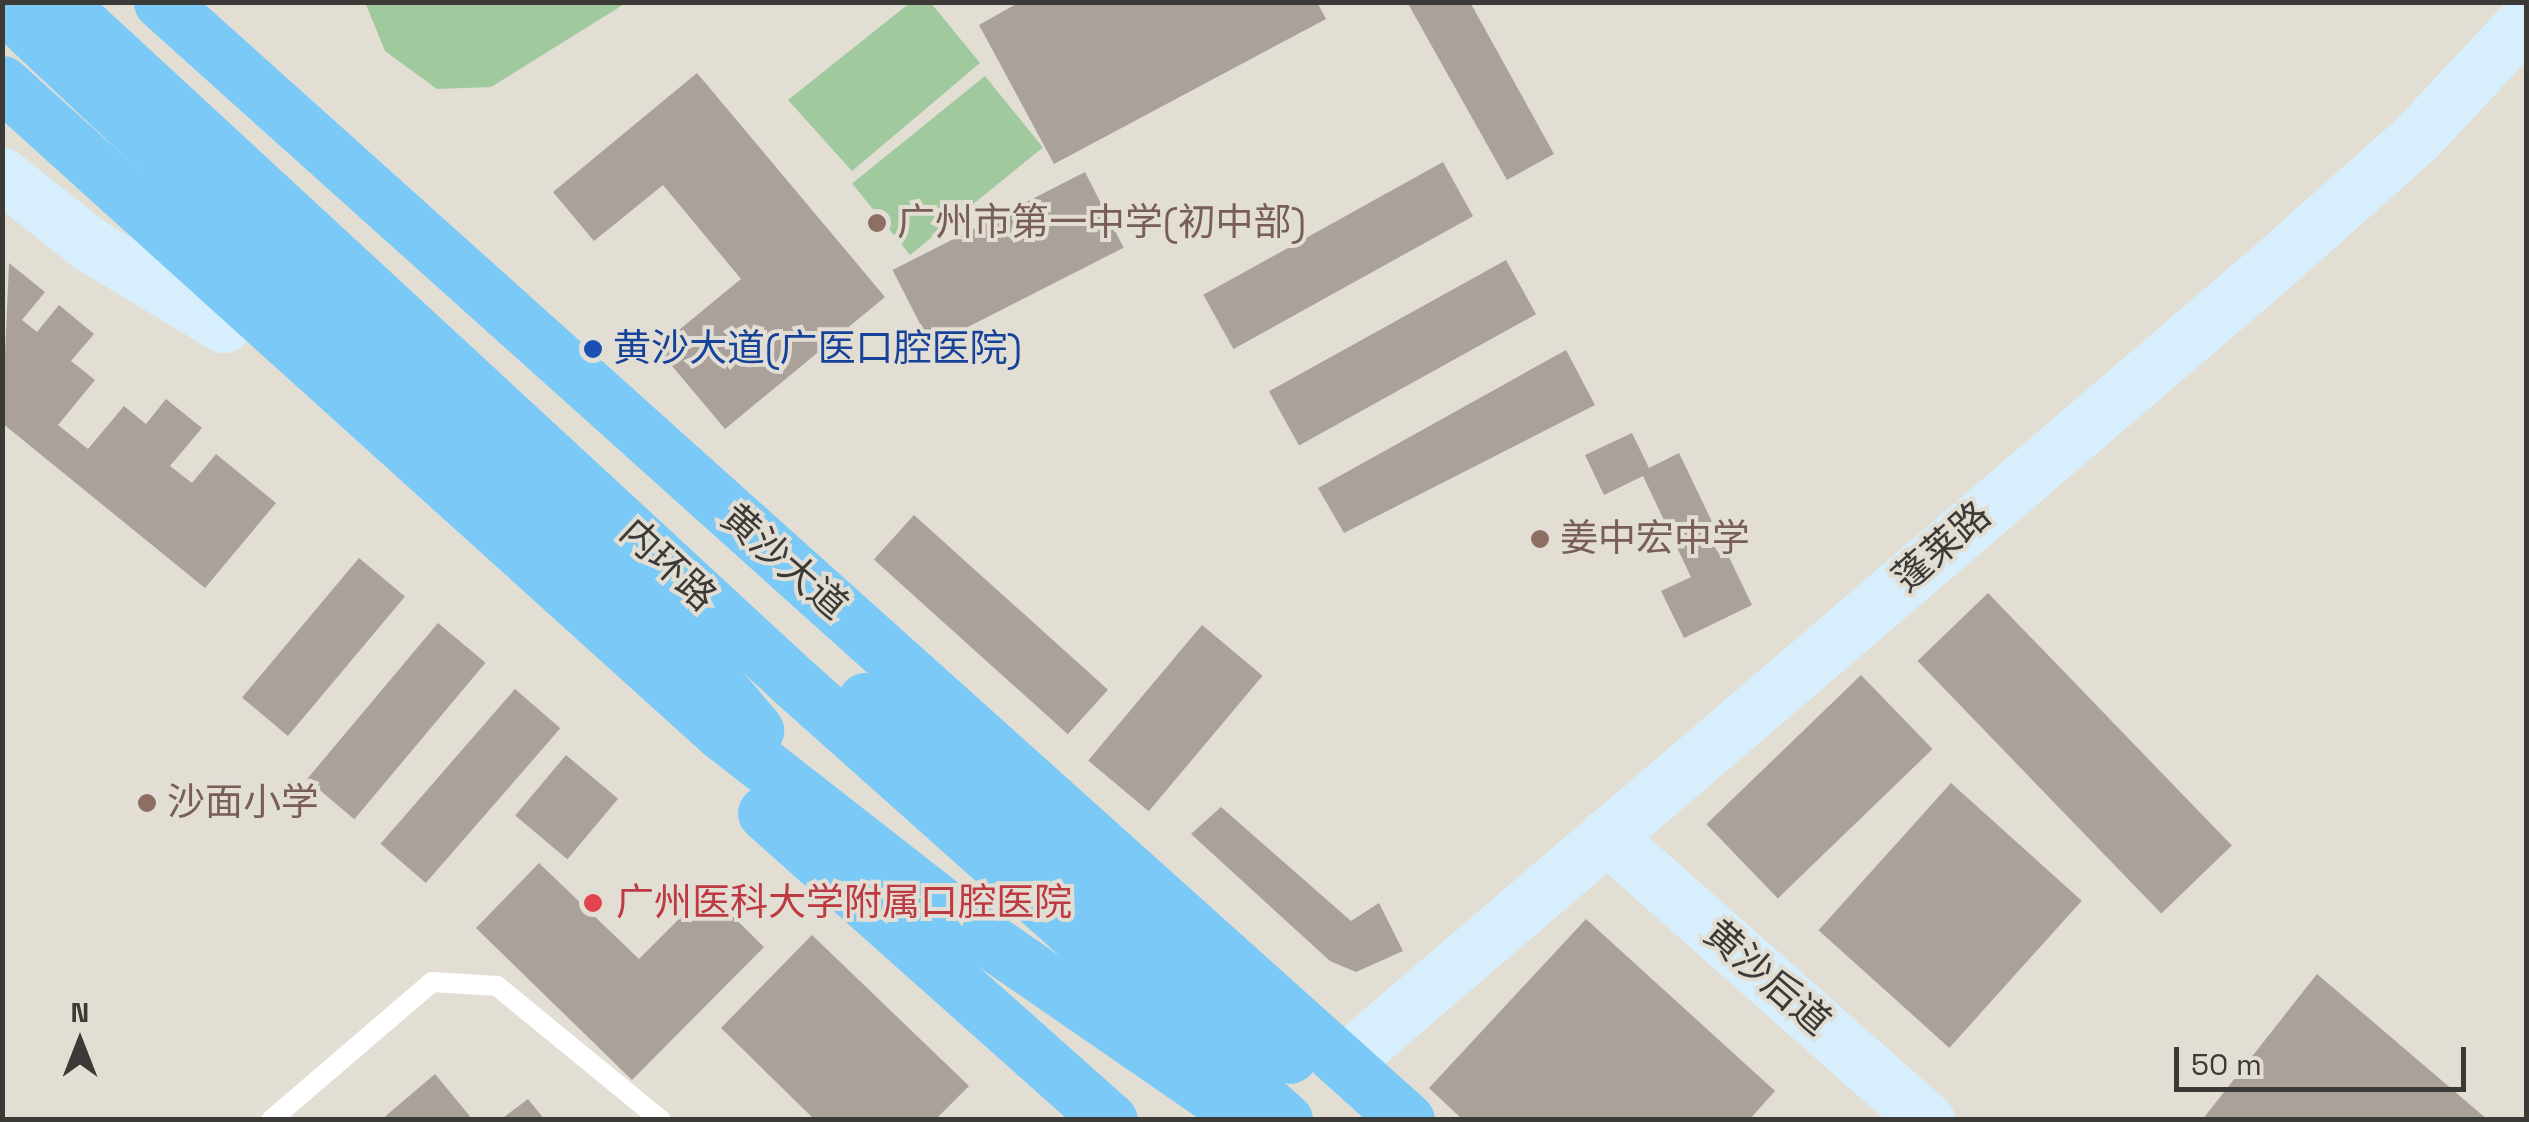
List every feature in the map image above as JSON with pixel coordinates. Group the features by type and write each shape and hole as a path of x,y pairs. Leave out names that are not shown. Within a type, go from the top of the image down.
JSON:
{"highway":[{"name":"内环路","path":"58,2 297,256 593,494 1285,1120"},
{"name":"黄沙大道","path":"162,2 621,423 1346,1061 1408,1120"},
{"path":"2,4 297,256 678,638 758,733"},
{"path":"2,72 758,733 1180,1110"},
{"path":"2,83 722,734 974,930 1248,1120"},
{"path":"2,102 223,324 1110,1120"},
{"path":"593,494 867,701 1371,1120"}],"street":[{"name":"蓬莱路","path":"1346,1061 2285,255 2416,138 2526,20"},
{"path":"2,176 89,244 223,324"},
{"name":"黄沙后道","path":"1606,836 1928,1120"}],"lane":[{"path":"272,1120 432,982 498,986 661,1120"}],"green space":[{"path":"365,2 626,3 491,87 437,89 385,51"},
{"path":"911,2 931,3 980,63 852,171 788,100"},
{"path":"985,76 1043,147 910,255 852,184"}],"building":[{"path":"1020,2 1317,2 1326,19 1054,164 979,25"},
{"path":"1407,2 1470,2 1554,154 1507,180"},
{"path":"697,73 885,297 725,429 657,348 741,279 663,185 594,241 553,192"},
{"path":"1443,162 1473,216 1233,349 1203,295"},
{"path":"1085,172 1124,248 931,346 893,270"},
{"path":"1506,260 1536,314 1299,446 1269,391"},
{"path":"9,263 45,292 22,320 37,332 59,305 94,334 71,361 95,380 58,425 88,449 124,406 146,424 166,399 202,428 170,466 192,483 216,454 276,503 205,588 2,423"},
{"path":"1566,350 1595,405 1344,533 1318,488"},
{"path":"1632,433 1649,468 1679,453 1752,605 1684,638 1661,591 1691,577 1643,476 1604,495 1585,455"},
{"path":"914,515 1108,690 1068,734 874,560"},
{"path":"359,558 405,597 288,736 242,697"},
{"path":"1988,593 2232,845 2161,914 1918,661"},
{"path":"438,623 485,663 354,819 307,779"},
{"path":"1202,625 1263,676 1149,811 1088,761"},
{"path":"1861,675 1933,749 1778,898 1706,824"},
{"path":"515,689 560,728 426,883 381,844"},
{"path":"566,755 618,799 567,859 515,816"},
{"path":"1951,783 2082,901 1949,1048 1819,930"},
{"path":"1221,807 1351,921 1379,903 1403,951 1356,972 1330,961 1191,834"},
{"path":"539,863 639,959 707,891 764,947 632,1080 476,928"},
{"path":"1586,919 1775,1091 1749,1120 1463,1120 1429,1088"},
{"path":"812,935 969,1086 935,1120 815,1120 721,1028"},
{"path":"2317,974 2488,1120 2202,1120"},
{"path":"435,1074 473,1120 381,1120"},
{"path":"528,1099 545,1120 500,1120"}],"place":[{"name":"广州市第一中学(初中部)","path":"877,223"},
{"name":"黄沙大道(广医口腔医院)","path":"593,349"},
{"name":"姜中宏中学","path":"1540,539"},
{"name":"沙面小学","path":"147,803"},
{"name":"广州医科大学附属口腔医院","path":"593,903"}]}
